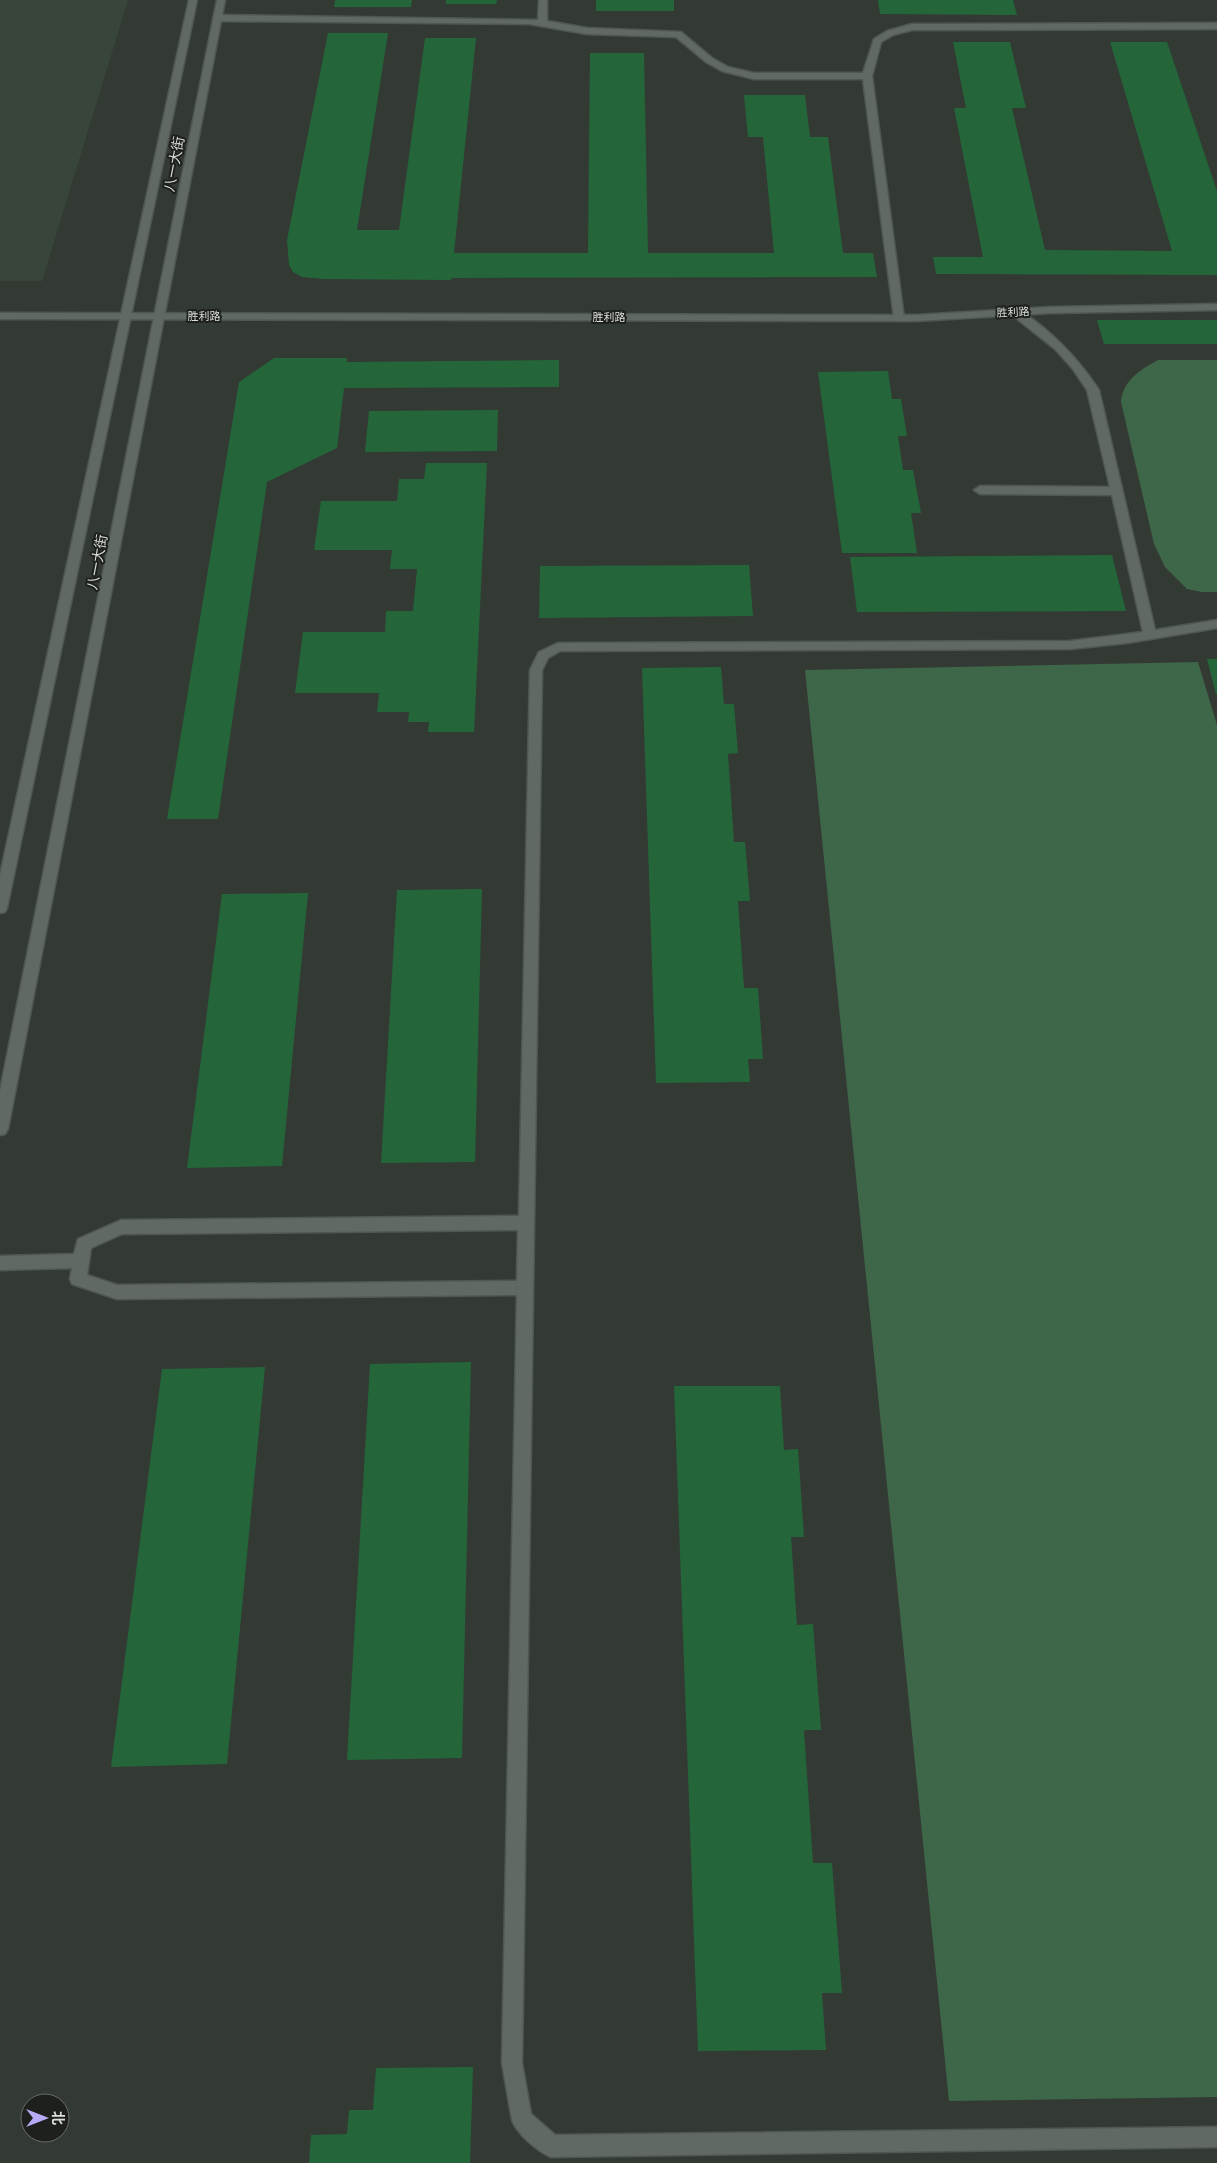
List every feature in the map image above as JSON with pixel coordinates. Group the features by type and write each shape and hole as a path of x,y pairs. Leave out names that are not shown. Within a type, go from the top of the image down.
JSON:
{"street":[{"name":"八一大街","path":"0,908 193,0"},
{"name":"八一大街","path":"0,1129 221,0"},
{"path":"542,24 543,0"},
{"path":"217,18 529,21 587,32 678,34 725,70 747,74 867,76"},
{"path":"899,318 867,76 877,41 890,33 912,27 1217,26"},
{"name":"胜利路","path":"0,316 899,318 1015,312 1217,307"},
{"path":"1015,312 1052,339 1078,365 1093,390 1150,635"},
{"path":"980,490 1116,491"},
{"path":"1217,624 1088,645 558,647 543,656 536,670 512,2063 522,2120 551,2146 1217,2137"},
{"path":"525,1288 117,1292 78,1279 84,1244 121,1227 527,1223"},
{"path":"0,1263 82,1261"}],"shaded area":[{"path":"0,0 128,0 42,281 0,281"}],"green space":[{"path":"1158,360 1217,360 1217,592 1187,589 1165,567 1154,544 1121,402 1125,388 1134,376"},
{"path":"1198,662 1217,725 1217,2097 949,2101 805,670"}],"building":[{"path":"335,0 412,0 411,7 334,7"},
{"path":"446,0 497,0 496,4 446,4"},
{"path":"596,0 674,0 674,11 596,11"},
{"path":"878,0 1013,0 1017,15 880,14"},
{"path":"328,33 388,33 357,230 399,230 425,38 476,38 454,253 588,253 590,53 644,53 648,253 774,253 763,137 748,137 744,95 805,95 810,137 828,137 843,253 873,253 877,277 452,278 451,280 324,279 302,277 293,272 289,265 287,240"},
{"path":"953,42 1010,42 1026,108 1012,108 1045,250 1172,251 1110,42 1167,42 1217,191 1217,275 936,274 933,257 983,257 954,108 966,108"},
{"path":"1097,320 1217,320 1217,344 1104,344"},
{"path":"274,358 347,358 347,362 559,360 559,387 344,388 337,448 267,482 218,819 167,819 239,382"},
{"path":"888,371 892,399 901,399 907,436 898,436 903,470 913,470 921,513 911,513 917,553 842,553 818,372"},
{"path":"498,410 497,451 365,452 369,411"},
{"path":"426,463 487,463 474,732 428,732 429,722 408,722 409,712 377,712 379,693 295,693 303,632 385,632 386,611 413,611 417,569 390,569 392,550 314,550 321,501 397,501 399,479 424,479"},
{"path":"1112,555 1126,611 857,612 850,557"},
{"path":"749,565 753,616 539,618 540,566"},
{"path":"1207,659 1217,659 1217,694 1216,694"},
{"path":"721,667 724,704 734,704 738,753 728,754 734,842 745,842 750,901 738,901 744,988 758,988 763,1059 748,1059 750,1082 656,1083 642,668"},
{"path":"482,889 475,1162 381,1163 397,890"},
{"path":"308,893 282,1166 187,1168 222,894"},
{"path":"471,1362 462,1758 347,1760 370,1364"},
{"path":"265,1367 227,1764 111,1767 162,1369"},
{"path":"674,1386 780,1386 784,1450 798,1449 804,1537 791,1537 797,1625 813,1624 821,1730 804,1730 813,1863 832,1863 842,1993 822,1993 826,2050 698,2051"},
{"path":"473,2067 470,2163 309,2163 311,2135 347,2134 349,2110 373,2110 376,2068"}]}
